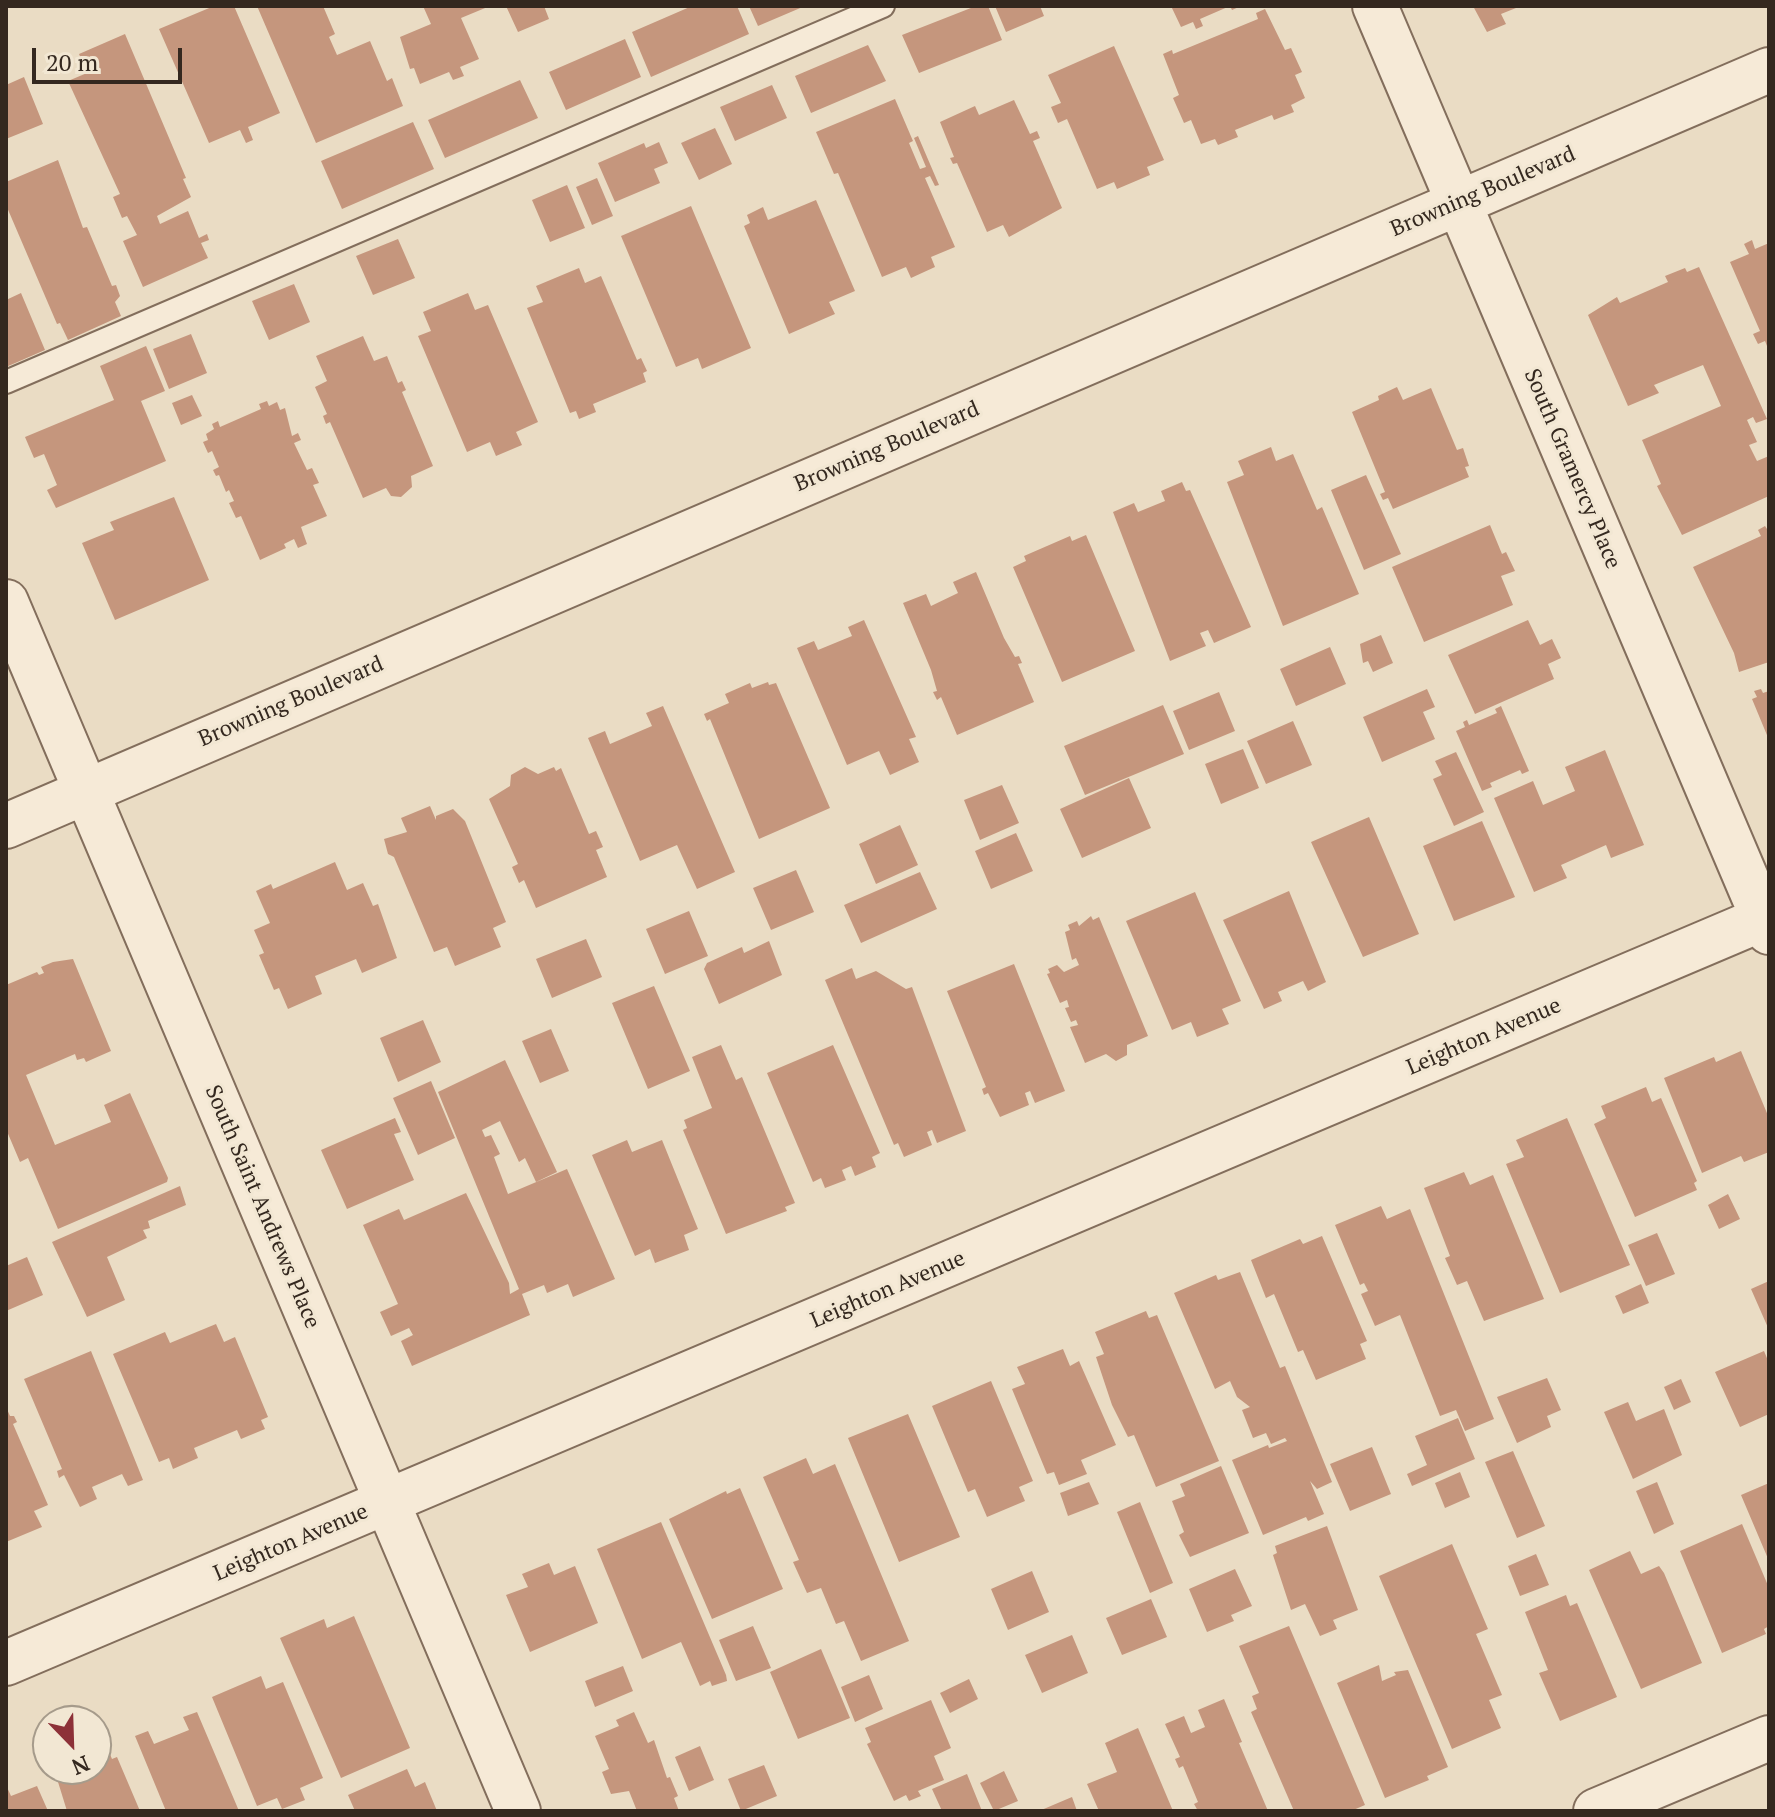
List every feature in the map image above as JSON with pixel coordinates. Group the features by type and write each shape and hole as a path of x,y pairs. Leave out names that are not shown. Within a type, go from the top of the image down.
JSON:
{"street":[{"name":"South Gramercy Place","path":"1375,6 1767,922"},
{"name":"Browning Boulevard","path":"6,826 1769,70"},
{"name":"South Saint Andrews Place","path":"6,602 518,1811"},
{"name":"Leighton Avenue","path":"6,1663 1767,922"},
{"path":"1596,1811 1769,1738"}],"lane":[{"path":"6,382 883,6"}],"building":[{"path":"214,6 234,6 280,113 248,127 253,140 246,143 240,130 209,143 159,29"},
{"path":"257,6 323,6 335,34 329,37 337,55 370,41 387,81 392,78 403,106 316,143"},
{"path":"423,6 490,6 461,18 479,59 460,67 464,76 453,80 449,72 420,84 414,68 410,69 400,37 431,24"},
{"path":"506,6 544,6 549,19 518,32"},
{"path":"692,6 737,6 749,34 651,77 632,32"},
{"path":"749,6 805,6 758,26"},
{"path":"976,6 988,6 1002,40 919,73 902,35"},
{"path":"995,6 1040,6 1044,16 1006,32"},
{"path":"1171,6 1230,6 1200,19 1203,26 1196,29 1193,22 1181,27"},
{"path":"1473,6 1521,6 1501,14 1506,24 1487,32"},
{"path":"1265,9 1285,50 1291,48 1302,72 1295,75 1305,98 1291,105 1294,112 1274,120 1272,115 1235,130 1238,137 1218,145 1215,139 1201,144 1191,120 1184,123 1173,98 1179,95 1163,54 1172,50 1173,54 1258,19 1256,13"},
{"path":"125,34 186,178 183,179 191,197 157,216 160,224 188,211 199,238 207,234 209,240 201,243 208,258 143,287 123,241 137,235 127,216 122,218 113,197 120,194 68,81 87,73 79,54"},
{"path":"625,39 641,77 566,110 549,72"},
{"path":"868,45 886,81 811,113 795,76"},
{"path":"1114,46 1164,160 1147,167 1150,175 1117,189 1114,182 1097,189 1067,119 1058,123 1051,107 1061,103 1048,75"},
{"path":"24,77 43,124 6,139 6,85"},
{"path":"520,80 538,118 445,158 428,120"},
{"path":"772,85 787,118 735,141 720,107"},
{"path":"895,99 913,141 909,143 920,169 926,167 914,138 918,136 939,185 935,186 930,176 925,178 955,247 931,257 935,267 911,278 906,267 882,277 838,173 834,174 816,132"},
{"path":"1014,100 1030,134 1037,131 1040,138 1033,141 1062,208 1009,237 1003,225 987,232 957,163 953,164 950,158 954,157 940,122 975,106 979,115"},
{"path":"413,122 434,169 342,209 321,161"},
{"path":"715,128 732,164 699,180 681,143"},
{"path":"659,142 668,163 654,169 660,183 615,202 598,163 644,143 646,148"},
{"path":"58,160 83,228 87,227 112,286 116,285 120,296 115,302 121,316 68,340 60,323 57,324 6,205 6,182"},
{"path":"597,178 613,216 592,225 576,187"},
{"path":"567,185 585,228 550,242 532,200"},
{"path":"816,200 855,291 829,302 835,314 789,334 744,226 750,223 747,215 763,207 768,220"},
{"path":"691,206 751,348 702,369 698,358 676,367 621,236"},
{"path":"398,239 415,278 373,295 356,256"},
{"path":"1752,240 1755,249 1769,243 1769,351 1765,341 1758,344 1753,334 1760,331 1730,262 1749,254 1744,244"},
{"path":"1699,267 1767,419 1756,423 1753,417 1747,420 1757,442 1749,445 1757,461 1769,456 1769,496 1682,535 1657,486 1661,484 1642,440 1721,406 1703,365 1654,385 1659,393 1628,406 1588,315 1617,297 1620,303 1668,282 1665,276 1685,268 1687,272"},
{"path":"579,268 585,283 601,276 637,360 641,358 647,371 643,373 646,382 593,404 596,412 579,419 576,411 570,413 527,308 543,302 536,286"},
{"path":"294,284 310,322 269,340 252,301"},
{"path":"21,293 45,350 6,367 6,300"},
{"path":"468,293 475,310 488,305 538,422 516,432 522,445 496,456 490,442 467,452 418,336 431,331 423,312"},
{"path":"191,334 207,373 169,389 153,349"},
{"path":"363,336 374,361 387,356 398,383 402,381 406,390 402,392 433,466 411,476 412,487 401,497 391,496 386,488 363,498 330,422 326,424 323,416 327,414 315,387 327,381 316,356"},
{"path":"146,346 165,391 141,401 166,461 56,508 47,490 57,485 44,454 34,458 25,437 114,400 100,366"},
{"path":"1397,387 1403,400 1431,388 1457,450 1463,448 1469,477 1393,509 1388,498 1383,500 1380,494 1385,492 1352,412 1379,400 1378,396"},
{"path":"192,395 202,416 181,425 172,403"},
{"path":"267,401 269,406 277,402 280,410 285,408 292,436 298,433 301,440 294,443 307,470 312,468 319,483 313,485 327,516 301,527 307,544 298,548 294,539 284,544 286,548 260,560 241,516 236,518 229,503 234,501 229,490 226,492 219,475 216,476 213,470 219,467 212,451 208,453 203,442 208,440 206,434 214,429 212,424 218,421 220,427 261,409 259,404"},
{"path":"1271,447 1276,461 1293,454 1317,510 1322,507 1359,594 1283,626 1227,482 1244,475 1238,461"},
{"path":"1366,475 1401,554 1364,570 1331,490"},
{"path":"1182,482 1186,491 1190,490 1251,627 1214,643 1208,630 1200,633 1206,646 1170,661 1113,512 1134,503 1138,512 1165,501 1161,491"},
{"path":"174,497 209,580 115,620 82,543 114,530 110,522"},
{"path":"1490,525 1502,554 1506,552 1515,571 1501,576 1513,605 1424,642 1392,567"},
{"path":"1765,526 1769,532 1769,662 1739,672 1734,653 1693,567 1761,536 1758,530"},
{"path":"1086,535 1135,651 1062,682 1013,567 1026,561 1024,556 1070,536 1072,541"},
{"path":"976,572 1004,638 1015,657 1019,656 1022,663 1018,664 1034,702 957,735 941,697 937,700 933,692 937,691 931,670 903,603 926,594 931,606 958,593 953,582"},
{"path":"864,620 916,737 909,739 919,762 890,775 879,751 847,765 797,648 814,641 818,650 852,636 848,627"},
{"path":"1528,620 1540,645 1552,639 1561,658 1548,664 1554,679 1475,714 1448,655"},
{"path":"1381,635 1393,663 1373,672 1368,661 1363,663 1360,644"},
{"path":"1330,647 1346,684 1296,706 1280,669"},
{"path":"768,682 769,685 776,683 830,808 759,839 710,719 707,721 704,714 729,703 725,694 750,683 752,688"},
{"path":"1427,689 1435,707 1423,712 1435,739 1382,762 1363,717"},
{"path":"1761,689 1763,693 1769,691 1769,740 1752,699 1757,697 1754,691"},
{"path":"1219,692 1235,731 1189,750 1173,711"},
{"path":"1163,705 1184,754 1085,795 1064,746"},
{"path":"663,706 735,872 697,889 677,845 640,861 588,738 605,731 610,744 652,726 646,713"},
{"path":"1501,706 1529,771 1522,774 1520,770 1490,783 1492,787 1482,791 1456,731 1465,727 1463,722 1467,720 1469,725 1497,713 1495,709"},
{"path":"1293,721 1312,765 1266,784 1247,741"},
{"path":"1243,749 1259,788 1221,804 1205,764"},
{"path":"1605,750 1644,845 1611,858 1606,845 1561,865 1567,878 1534,892 1494,798 1533,781 1543,805 1575,791 1565,767"},
{"path":"1456,752 1484,812 1454,826 1433,779 1442,775 1435,761"},
{"path":"525,767 538,774 554,767 556,771 561,768 589,834 596,831 603,847 596,850 607,877 536,908 524,880 519,883 512,867 518,864 489,799 510,786 511,775"},
{"path":"1129,778 1151,828 1082,858 1060,809"},
{"path":"1002,785 1019,823 980,840 964,800"},
{"path":"430,806 436,820 436,816 453,809 465,821 506,922 493,928 501,947 455,966 447,947 434,952 394,857 388,854 384,839 407,832 401,818"},
{"path":"1369,817 1419,934 1363,957 1311,842"},
{"path":"1482,821 1515,897 1454,921 1423,846"},
{"path":"900,825 918,865 876,884 859,844"},
{"path":"1016,833 1033,871 991,889 975,851"},
{"path":"335,862 347,890 363,883 373,906 378,904 397,958 362,973 356,959 315,976 322,994 288,1009 279,988 274,990 259,955 264,953 254,930 270,923 256,891 271,884 273,889"},
{"path":"796,870 814,912 771,930 753,888"},
{"path":"920,872 937,909 861,943 844,905"},
{"path":"1289,891 1326,982 1308,991 1303,981 1278,992 1282,1001 1264,1009 1223,920"},
{"path":"1195,892 1241,1001 1222,1009 1229,1024 1197,1037 1191,1022 1172,1030 1126,921"},
{"path":"689,911 708,956 665,974 646,929"},
{"path":"1091,916 1093,920 1099,917 1148,1036 1127,1045 1127,1055 1116,1061 1106,1054 1085,1063 1070,1027 1078,1025 1076,1020 1071,1022 1065,1008 1069,1007 1067,1000 1060,1003 1047,974 1050,973 1048,969 1057,965 1064,972 1079,965 1076,958 1072,960 1065,932 1070,930 1068,925 1077,921 1079,926"},
{"path":"586,939 602,977 552,998 536,959"},
{"path":"769,941 782,975 719,1004 704,969 707,963 742,947 744,953"},
{"path":"73,959 111,1051 86,1062 84,1058 77,1060 75,1054 26,1075 55,1145 111,1122 104,1105 130,1093 168,1178 167,1182 58,1229 28,1158 20,1162 6,1129 6,985 37,972 39,975 44,973 41,967 53,962"},
{"path":"1014,964 1065,1091 1035,1103 1030,1091 1025,1093 1029,1105 1000,1117 988,1093 984,1095 982,1089 986,1087 947,991"},
{"path":"852,968 856,979 876,971 906,989 912,987 966,1131 937,1143 932,1130 927,1132 932,1145 904,1157 898,1143 894,1145 825,980"},
{"path":"654,986 690,1071 648,1089 612,1003"},
{"path":"423,1020 441,1062 398,1082 380,1038"},
{"path":"551,1029 569,1071 540,1083 522,1041"},
{"path":"721,1045 736,1080 742,1077 795,1203 785,1207 787,1211 726,1234 683,1130 687,1128 684,1120 712,1108 692,1057"},
{"path":"833,1045 880,1153 872,1157 876,1167 855,1176 851,1166 842,1170 846,1180 825,1188 821,1178 813,1182 767,1073"},
{"path":"1741,1051 1769,1118 1769,1152 1744,1162 1741,1156 1702,1173 1664,1078 1714,1057 1716,1062"},
{"path":"505,1060 557,1172 536,1182 525,1158 519,1162 500,1121 482,1130 485,1137 491,1135 500,1154 494,1157 508,1194 567,1169 615,1279 573,1297 568,1284 547,1293 544,1285 522,1294 530,1315 412,1366 401,1341 413,1335 409,1328 391,1336 380,1312 398,1304 363,1225 399,1209 404,1220 466,1193 509,1283 510,1294 519,1289 438,1092"},
{"path":"431,1081 455,1138 418,1155 393,1098"},
{"path":"1646,1087 1652,1102 1661,1098 1697,1181 1694,1183 1697,1190 1635,1217 1594,1124 1606,1118 1601,1106"},
{"path":"395,1118 401,1132 394,1134 414,1180 347,1209 321,1150"},
{"path":"1567,1118 1630,1265 1560,1293 1506,1164 1524,1157 1516,1140"},
{"path":"627,1140 632,1152 662,1140 698,1229 684,1235 689,1250 655,1263 650,1249 635,1256 592,1155"},
{"path":"1464,1172 1470,1185 1493,1175 1544,1299 1484,1321 1467,1281 1457,1285 1445,1258 1450,1256 1424,1188"},
{"path":"180,1186 186,1205 148,1221 150,1228 143,1230 147,1238 107,1257 125,1300 87,1317 52,1242"},
{"path":"1728,1194 1740,1219 1719,1229 1708,1205"},
{"path":"1381,1206 1387,1219 1410,1209 1494,1419 1465,1431 1456,1410 1440,1416 1400,1315 1375,1326 1361,1294 1368,1291 1364,1283 1360,1285 1335,1225"},
{"path":"1657,1233 1675,1274 1646,1286 1628,1245"},
{"path":"1322,1236 1367,1341 1360,1344 1366,1359 1316,1380 1303,1350 1298,1352 1274,1294 1266,1298 1251,1260 1300,1239 1303,1244"},
{"path":"27,1257 43,1295 6,1311 6,1266"},
{"path":"1240,1272 1280,1368 1285,1366 1332,1482 1317,1489 1310,1481 1324,1514 1308,1521 1306,1517 1263,1535 1232,1460 1268,1445 1269,1448 1287,1441 1285,1438 1271,1444 1266,1433 1253,1438 1242,1410 1250,1407 1237,1397 1230,1381 1215,1389 1174,1293 1216,1275 1218,1280"},
{"path":"1769,1281 1769,1330 1751,1289"},
{"path":"1641,1284 1649,1303 1623,1314 1615,1296"},
{"path":"1146,1311 1149,1318 1157,1315 1219,1461 1156,1487 1134,1435 1128,1437 1112,1405 1096,1357 1104,1354 1095,1332"},
{"path":"216,1324 224,1342 235,1337 268,1417 261,1420 265,1429 241,1439 237,1430 194,1448 198,1458 173,1469 169,1458 159,1462 113,1354 165,1332 170,1343"},
{"path":"1063,1349 1070,1366 1079,1361 1116,1445 1081,1460 1087,1474 1059,1485 1054,1472 1047,1474 1012,1389 1025,1384 1017,1367"},
{"path":"91,1351 143,1480 128,1486 122,1474 92,1487 97,1499 80,1507 64,1475 59,1478 57,1471 62,1469 24,1379"},
{"path":"1764,1351 1769,1363 1769,1414 1740,1427 1715,1372"},
{"path":"1547,1378 1561,1410 1547,1416 1551,1427 1517,1443 1497,1397"},
{"path":"1681,1379 1691,1402 1674,1410 1664,1387"},
{"path":"991,1381 1033,1481 1019,1487 1025,1501 987,1517 975,1489 968,1492 932,1406"},
{"path":"1628,1402 1636,1421 1664,1409 1682,1455 1633,1479 1604,1412"},
{"path":"6,1407 17,1422 13,1424 48,1505 34,1511 42,1527 6,1542"},
{"path":"908,1414 960,1537 899,1562 848,1438"},
{"path":"1458,1418 1475,1459 1412,1486 1407,1474 1427,1465 1415,1436"},
{"path":"1372,1447 1391,1494 1350,1511 1330,1464"},
{"path":"1513,1451 1545,1526 1517,1538 1485,1462"},
{"path":"806,1458 813,1474 835,1464 909,1641 861,1661 844,1621 836,1624 821,1588 807,1593 793,1562 799,1560 763,1477"},
{"path":"1221,1466 1249,1533 1190,1557 1179,1535 1184,1532 1172,1501 1185,1496 1180,1484"},
{"path":"1460,1472 1470,1497 1445,1508 1435,1483"},
{"path":"1089,1482 1099,1504 1068,1516 1060,1493"},
{"path":"1657,1482 1674,1524 1654,1534 1636,1491"},
{"path":"1769,1483 1769,1561 1741,1495"},
{"path":"740,1488 783,1589 712,1619 669,1519 726,1491 727,1494"},
{"path":"1140,1502 1173,1583 1150,1593 1117,1512"},
{"path":"661,1522 727,1681 712,1686 710,1681 700,1686 681,1642 642,1659 597,1549"},
{"path":"1742,1524 1769,1588 1769,1626 1764,1629 1766,1634 1722,1653 1680,1551"},
{"path":"1327,1526 1358,1610 1333,1620 1337,1629 1320,1636 1305,1604 1291,1610 1273,1555 1277,1553 1275,1546"},
{"path":"1452,1544 1488,1629 1476,1634 1502,1695 1489,1700 1501,1728 1452,1749 1379,1576"},
{"path":"1630,1551 1641,1574 1659,1566 1664,1573 1702,1663 1641,1689 1589,1570"},
{"path":"1536,1554 1549,1585 1520,1596 1508,1566"},
{"path":"549,1563 554,1575 575,1566 598,1623 530,1652 506,1595 528,1587 522,1574"},
{"path":"1235,1569 1252,1606 1231,1615 1234,1621 1207,1632 1189,1589"},
{"path":"1032,1571 1049,1612 1008,1630 991,1589"},
{"path":"1566,1595 1570,1606 1577,1603 1617,1697 1560,1721 1539,1673 1548,1670 1525,1612"},
{"path":"1151,1599 1167,1637 1122,1655 1106,1618"},
{"path":"354,1616 410,1748 341,1778 280,1638 324,1619 327,1628"},
{"path":"753,1626 771,1668 736,1681 719,1640"},
{"path":"1289,1626 1365,1805 1351,1811 1294,1811 1251,1712 1257,1709 1252,1696 1259,1693 1239,1646"},
{"path":"1072,1635 1088,1673 1042,1693 1025,1655"},
{"path":"821,1649 850,1718 798,1739 770,1672"},
{"path":"1379,1665 1382,1681 1396,1675 1394,1672 1408,1670 1448,1767 1427,1776 1429,1780 1385,1798 1337,1683"},
{"path":"623,1666 633,1691 595,1707 585,1681"},
{"path":"869,1675 883,1709 855,1722 841,1687"},
{"path":"261,1676 266,1689 283,1682 323,1778 300,1788 305,1800 282,1809 277,1798 257,1806 212,1697"},
{"path":"969,1679 978,1699 950,1713 940,1693"},
{"path":"1224,1699 1268,1811 1198,1811 1194,1804 1198,1802 1183,1766 1179,1768 1175,1759 1180,1757 1165,1724 1184,1716 1191,1733 1205,1727 1198,1710"},
{"path":"931,1700 951,1748 934,1756 944,1780 918,1791 921,1796 909,1801 906,1795 894,1801 867,1744 871,1742 865,1728"},
{"path":"197,1712 239,1811 166,1811 135,1736 148,1731 154,1744 189,1730 183,1717"},
{"path":"634,1712 648,1743 654,1740 667,1778 670,1777 678,1796 674,1798 679,1811 637,1811 629,1791 611,1794 602,1772 609,1769 595,1736 619,1726 616,1720"},
{"path":"1138,1728 1173,1811 1099,1811 1087,1784 1117,1772 1105,1743"},
{"path":"700,1746 714,1780 689,1791 675,1757"},
{"path":"117,1757 140,1811 67,1811 59,1785 112,1785 112,1759"},
{"path":"764,1765 777,1796 741,1811 728,1779"},
{"path":"407,1769 415,1787 425,1782 437,1811 355,1811 348,1795"},
{"path":"1004,1771 1018,1801 994,1811 980,1783"},
{"path":"967,1774 982,1811 942,1811 932,1789"},
{"path":"6,1785 11,1796 37,1786 48,1811 6,1811"},
{"path":"1072,1797 1077,1811 1039,1811"}]}
